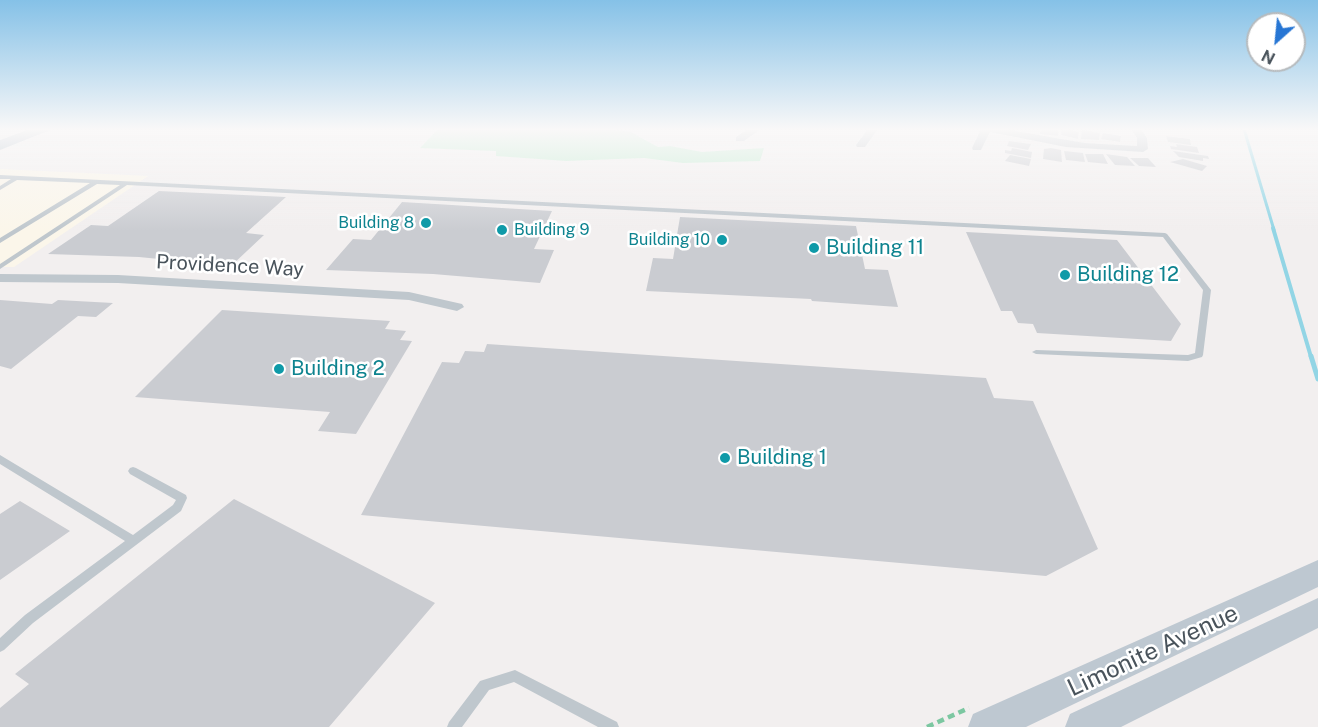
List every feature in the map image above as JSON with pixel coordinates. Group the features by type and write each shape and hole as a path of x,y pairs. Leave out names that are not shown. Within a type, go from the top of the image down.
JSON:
{"main road":[{"name":"Limonite Avenue","path":"986,727 1228,617 1318,573"},
{"name":"Limonite Avenue","path":"1083,727 1219,663 1318,612"}],"street":[{"name":"Providence Way","path":"0,278 118,279 398,296 457,307"}],"lane":[{"path":"0,177 1165,236 1207,291 1199,355 1188,358 1036,352"},
{"path":"0,188 17,178"},
{"path":"0,242 95,182"},
{"path":"0,267 124,184"},
{"path":"0,459 133,541"},
{"path":"0,646 29,619 177,508 182,498 133,471"},
{"path":"454,727 484,685 515,676 612,727"}],"shaded area":[{"path":"0,169 148,176 14,267 0,267"}],"building":[{"path":"1014,163 1030,163 1029,166"},
{"path":"1113,163 1132,163 1135,166 1115,165"},
{"path":"1136,163 1152,163 1156,167 1139,166"},
{"path":"1173,163 1196,163 1207,166 1202,171"},
{"path":"159,191 286,197 246,233 264,235 231,266 156,261 159,259 139,257 48,254 91,225 108,226"},
{"path":"402,202 552,211 534,249 554,250 540,283 433,274 326,270 353,239 371,240"},
{"path":"680,217 856,226 865,269 888,270 898,307 812,301 811,299 646,291 653,258 673,259"},
{"name":"Building 12","path":"966,232 1117,240 1181,324 1171,341 1037,333 1033,324 1018,323 1012,311 1001,311"},
{"path":"0,300 52,304 58,300 113,303 96,317 78,316 11,369 0,366"},
{"name":"Building 2","path":"222,310 390,321 385,329 406,331 400,340 412,341 356,434 318,431 330,412 135,397"},
{"name":"Building 1","path":"487,344 986,378 994,398 1033,401 1098,549 1046,576 361,515 442,362 459,363 465,351 484,352"},
{"path":"234,499 435,603 329,727 0,727 0,708 29,684 15,674"},
{"path":"20,501 70,531 0,580 0,514"}],"waterway":[{"path":"1254,163 1274,230"},
{"path":"1273,228 1311,357"},
{"path":"1311,356 1318,379"}],"place":[{"name":"Building 8","path":"426,223"},
{"name":"Building 9","path":"502,230"},
{"name":"Building 10","path":"722,240"},
{"name":"Building 11","path":"814,248"},
{"name":"Building 12","path":"1065,275"},
{"name":"Building 2","path":"279,369"},
{"name":"Building 1","path":"725,458"}]}
